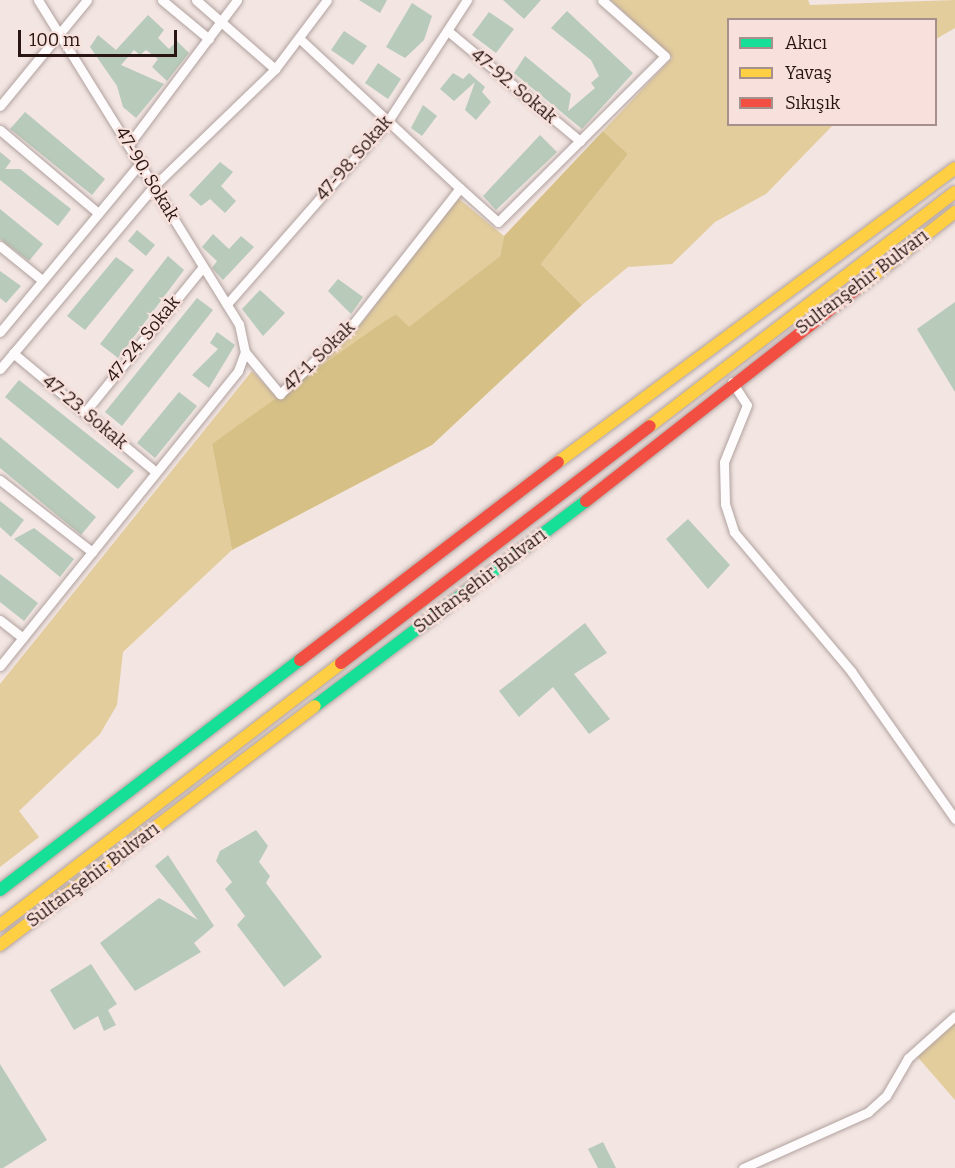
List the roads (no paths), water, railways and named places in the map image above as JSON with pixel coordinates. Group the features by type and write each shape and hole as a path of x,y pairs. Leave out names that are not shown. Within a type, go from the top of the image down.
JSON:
{"main road":[{"name":"Sultanşehir Bulvarı","path":"0,890 714,344 955,168"},
{"name":"Sultanşehir Bulvarı","path":"0,926 955,192"},
{"name":"Sultanşehir Bulvarı","path":"0,945 561,520 732,382 955,212"}],"street":[{"name":"47-90. Sokak","path":"38,0 141,162 227,304 245,352"},
{"path":"0,106 61,36 87,0"},
{"path":"162,0 209,39"},
{"path":"196,0 275,69"},
{"path":"129,144 237,0"},
{"path":"0,369 155,185 275,69 300,39 327,0"},
{"name":"47-98. Sokak","path":"227,304 388,121 467,0"},
{"path":"300,39 498,222 665,56 602,0"},
{"name":"47-92. Sokak","path":"448,31 580,141"},
{"path":"0,130 96,211"},
{"path":"0,332 96,211 141,162"},
{"name":"47-1. Sokak","path":"245,352 280,394 353,324 460,188"},
{"path":"0,246 42,280"},
{"name":"47-24. Sokak","path":"85,412 203,267"},
{"name":"47-23. Sokak","path":"13,352 156,472"},
{"path":"0,666 238,371 245,352"},
{"path":"732,382 747,405 724,462 725,504 734,532 851,670 955,819"},
{"path":"0,480 92,552"},
{"path":"0,620 23,638"},
{"path":"743,1168 868,1112 886,1096 908,1058 955,1016"}]}
